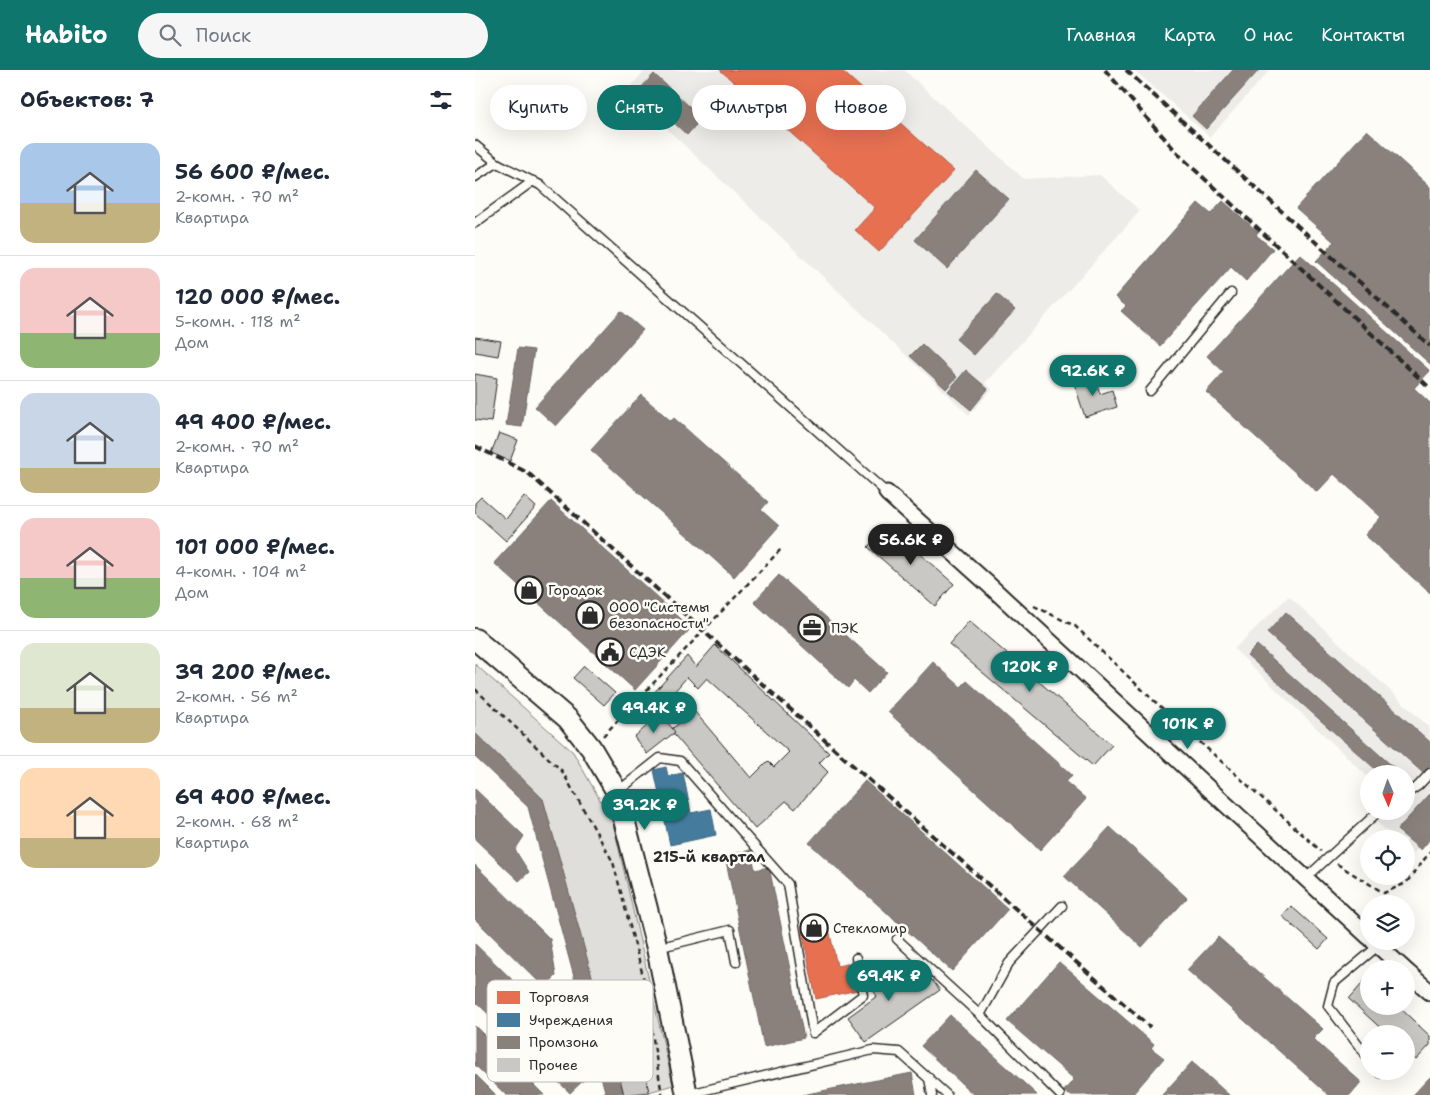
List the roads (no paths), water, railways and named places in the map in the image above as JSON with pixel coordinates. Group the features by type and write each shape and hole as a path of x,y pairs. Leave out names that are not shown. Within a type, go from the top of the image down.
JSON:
{"street":[{"path":"887,493 1360,929"},
{"path":"475,639 568,719 591,748 617,792 657,948 687,1095"},
{"path":"1384,950 1394,960"},
{"path":"1415,979 1430,992"}],"lane":[{"path":"475,145 497,163 533,181 547,192 887,493"},
{"path":"475,177 497,163"},
{"path":"475,223 533,181"},
{"path":"1150,391 1231,293"},
{"path":"617,792 659,758 680,761 788,884 813,1033 863,995 856,958"},
{"path":"1415,788 1430,773"},
{"path":"1305,880 1369,820"},
{"path":"980,1015 1009,963 1062,906"},
{"path":"657,948 730,930 736,962"},
{"path":"897,939 980,1015 1060,1095"},
{"path":"1360,1047 1328,1006 1333,983 1365,950"},
{"path":"687,1095 873,1050 899,1052 947,1095"},
{"path":"929,1078 932,1095"}],"railway":[{"path":"1105,70 1180,156 1430,388"},
{"path":"1126,70 1430,346"},
{"path":"475,446 528,473 850,763 1150,1027"}],"place":[{"name":"Городок","path":"529,590"},
{"name":"ООО \"Системы безопасности\"","path":"590,615"},
{"name":"ПЭК","path":"812,628"},
{"name":"СДЭК","path":"610,652"},
{"name":"Стекломир","path":"814,928"}],"district":[{"name":"215-й квартал","path":"709,857"}]}
